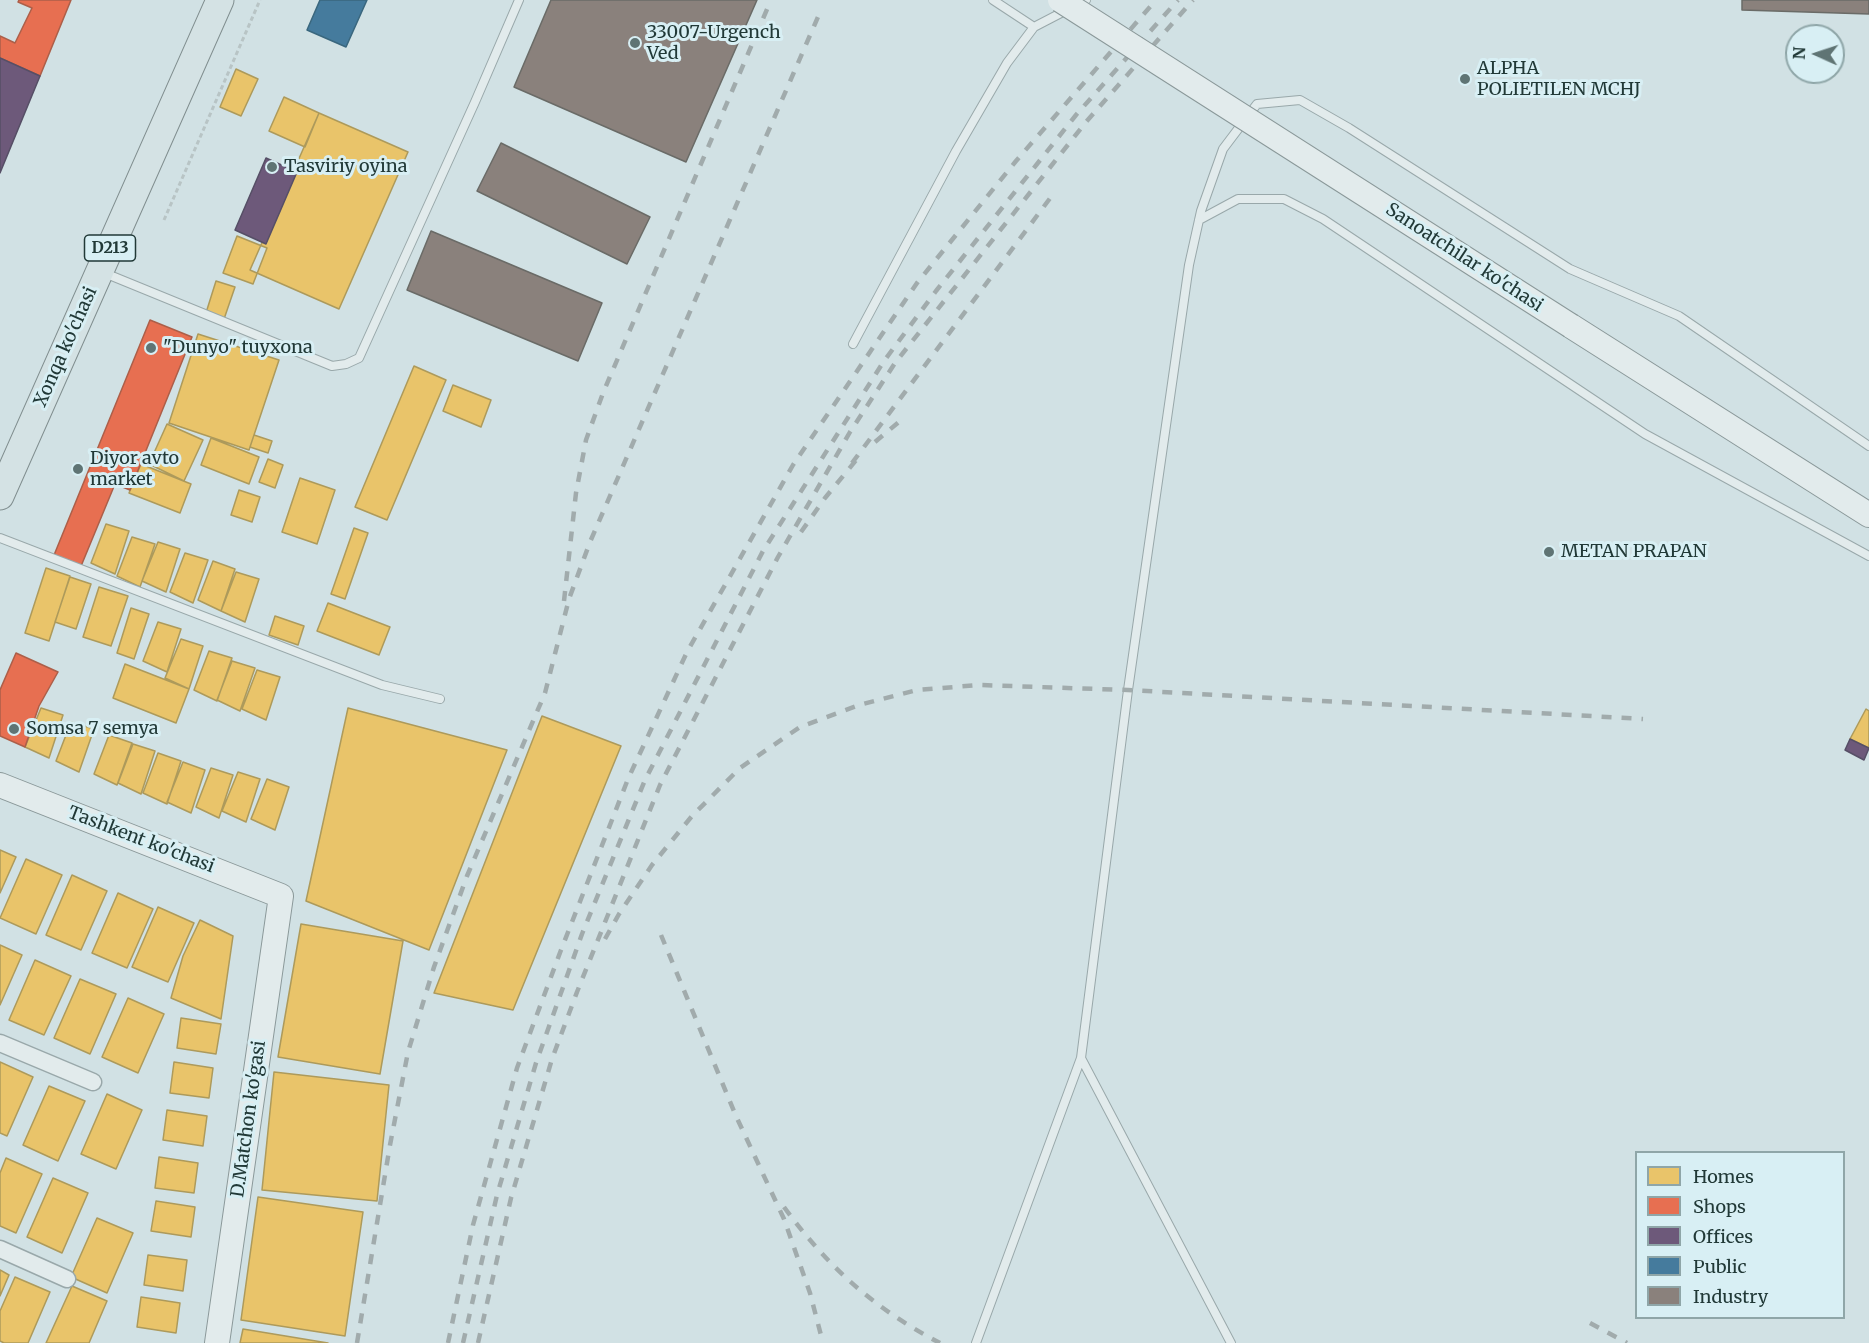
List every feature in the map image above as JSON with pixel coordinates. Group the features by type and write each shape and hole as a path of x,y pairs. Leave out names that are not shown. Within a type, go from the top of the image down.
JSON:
{"main road":[{"name":"Xonqa ko'chasi","path":"0,496 220,0"},
{"name":"Sanoatchilar ko'chasi","path":"1060,0 1869,515"},
{"name":"Tashkent ko'chasi","path":"0,785 281,896"},
{"name":"D.Matchon ko'gasi","path":"217,1343 281,896"}],"street":[{"path":"0,1043 93,1082"},
{"path":"0,1250 67,1279"}],"lane":[{"path":"99,271 332,366 346,364 359,358 476,102 519,0"},
{"path":"993,0 1034,27"},
{"path":"853,344 956,151 1001,73 1034,27 1086,0"},
{"path":"976,1343 1081,1058 1130,678 1188,277 1199,220 1223,148 1257,104 1300,100 1349,128 1570,269 1679,316 1869,446"},
{"path":"1199,220 1238,200 1284,199 1323,219 1645,434 1869,556"},
{"path":"0,538 382,685 440,699"},
{"path":"1081,1058 1231,1343"}],"path":[{"path":"164,220 260,0"}],"building: Homes":[{"path":"236,69 258,79 241,116 220,107"},
{"path":"284,97 319,113 305,147 269,131"},
{"path":"319,113 408,152 339,309 250,270"},
{"path":"237,236 267,248 253,284 223,273"},
{"path":"216,281 235,287 223,322 205,316"},
{"path":"198,334 279,360 249,450 169,423"},
{"path":"414,366 446,380 387,520 355,507"},
{"path":"453,385 491,400 481,427 443,411"},
{"path":"167,424 203,440 184,481 149,464"},
{"path":"254,435 272,441 268,453 250,447"},
{"path":"211,438 259,457 249,484 201,465"},
{"path":"268,459 283,465 275,488 259,482"},
{"path":"141,464 191,484 180,513 129,493"},
{"path":"300,478 335,490 317,544 282,532"},
{"path":"239,490 260,497 252,522 231,515"},
{"path":"106,524 129,531 115,574 91,563"},
{"path":"354,528 368,533 345,599 331,594"},
{"path":"132,537 155,544 140,587 117,576"},
{"path":"158,542 180,549 166,592 142,581"},
{"path":"185,553 208,560 193,603 170,592"},
{"path":"213,561 235,569 221,611 198,600"},
{"path":"46,568 70,576 49,641 25,633"},
{"path":"236,572 259,579 245,622 221,611"},
{"path":"70,577 91,584 76,629 55,622"},
{"path":"99,587 128,596 111,646 83,637"},
{"path":"328,603 390,627 379,655 317,631"},
{"path":"131,608 149,614 134,659 117,653"},
{"path":"275,616 304,626 298,645 269,635"},
{"path":"158,622 181,629 167,672 143,661"},
{"path":"181,639 203,646 189,689 165,678"},
{"path":"209,651 232,658 217,701 194,690"},
{"path":"232,661 255,668 240,711 217,700"},
{"path":"125,664 189,689 176,723 113,698"},
{"path":"257,670 280,677 266,720 242,709"},
{"path":"41,708 63,715 49,758 25,747"},
{"path":"348,708 507,750 429,950 306,901"},
{"path":"1866,709 1869,711 1869,748 1850,739"},
{"path":"542,716 621,746 513,1010 434,993"},
{"path":"71,722 94,729 79,772 56,761"},
{"path":"109,735 132,743 117,785 94,774"},
{"path":"133,744 155,751 141,794 118,783"},
{"path":"158,753 181,761 167,804 143,793"},
{"path":"183,762 205,770 191,813 167,802"},
{"path":"211,768 233,775 219,818 196,807"},
{"path":"238,772 260,779 246,822 222,811"},
{"path":"267,779 289,787 275,830 251,819"},
{"path":"0,850 16,857 0,893"},
{"path":"26,859 62,875 36,934 0,918"},
{"path":"72,875 107,891 81,950 46,935"},
{"path":"118,893 153,909 127,968 92,953"},
{"path":"158,907 194,923 168,982 132,967"},
{"path":"200,920 233,936 221,1019 171,998 183,956"},
{"path":"301,924 403,941 380,1074 278,1057"},
{"path":"0,945 22,955 0,1005"},
{"path":"35,960 71,976 44,1035 9,1020"},
{"path":"80,979 116,994 90,1054 54,1038"},
{"path":"128,998 164,1014 138,1073 102,1057"},
{"path":"181,1018 221,1024 216,1054 177,1048"},
{"path":"0,1062 33,1077 7,1136 0,1133"},
{"path":"174,1062 213,1068 209,1098 170,1093"},
{"path":"274,1072 389,1085 377,1201 262,1190"},
{"path":"49,1086 85,1101 58,1161 23,1145"},
{"path":"107,1094 142,1110 116,1169 81,1154"},
{"path":"167,1110 207,1116 203,1146 163,1140"},
{"path":"159,1157 198,1163 194,1193 155,1188"},
{"path":"6,1158 42,1174 16,1233 0,1226 0,1173"},
{"path":"53,1178 88,1193 62,1253 27,1237"},
{"path":"258,1197 363,1212 345,1336 241,1320"},
{"path":"156,1201 195,1207 191,1237 151,1231"},
{"path":"97,1218 133,1233 107,1293 71,1277"},
{"path":"148,1255 187,1260 183,1291 144,1285"},
{"path":"0,1270 9,1275 0,1296"},
{"path":"15,1277 50,1292 28,1343 0,1341 0,1311"},
{"path":"72,1286 107,1301 89,1343 46,1343"},
{"path":"141,1297 180,1303 176,1333 137,1327"},
{"path":"243,1329 328,1343 240,1343"}],"building: Shops":[{"path":"19,0 71,0 40,76 0,58 0,36 15,43 32,8 18,2"},
{"path":"150,320 192,337 130,490 115,484 79,571 52,560"},
{"path":"16,653 58,672 39,706 25,747 0,736 0,690"}],"building: Offices":[{"path":"0,58 40,76 0,173"},
{"path":"266,158 297,172 266,244 235,230"},
{"path":"1850,739 1869,748 1864,760 1845,750"}],"building: Public":[{"path":"320,0 367,0 346,47 307,30"}],"building: Industry":[{"name":"33007-Urgench Ved","path":"551,0 757,0 686,162 514,87"},
{"path":"1742,0 1869,0 1869,14 1742,10"},
{"path":"501,143 650,217 627,264 477,191"},
{"path":"431,231 602,303 578,361 407,290"}],"railway":[{"path":"564,601 576,493 586,440 603,393 771,0"},
{"path":"448,1343 473,1225 517,1068 628,779 687,652 793,465 917,283 1016,161 1156,0"},
{"path":"463,1343 497,1195 536,1063 582,934 645,780 763,551 884,361 936,291 1076,115 1178,0"},
{"path":"478,1343 511,1198 552,1059 577,992 660,785 778,557 850,432 895,363 1086,122 1193,0"},
{"path":"357,1343 408,1052 434,967 467,876 545,693 569,599 590,542 821,10"},
{"path":"852,463 1051,197"},
{"path":"875,442 900,421"},
{"path":"801,532 857,459"},
{"path":"605,939 652,865 692,816 740,768 800,727 859,705 917,690 979,685 1128,690 1643,719"},
{"path":"661,935 736,1116 784,1219 810,1293 823,1343"},
{"path":"784,1207 818,1249 853,1284 916,1330 940,1343"},
{"path":"1590,1323 1627,1343"}],"place":[{"name":"33007-Urgench Ved","path":"635,43"},
{"name":"ALPHA POLIETILEN MCHJ","path":"1465,79"},
{"name":"Tasviriy oyina","path":"272,167"},
{"name":"\"Dunyo\" tuyxona","path":"151,348"},
{"name":"Diyor avto market","path":"78,469"},
{"name":"METAN PRAPAN","path":"1549,552"},
{"name":"Somsa 7 semya","path":"14,729"}]}
